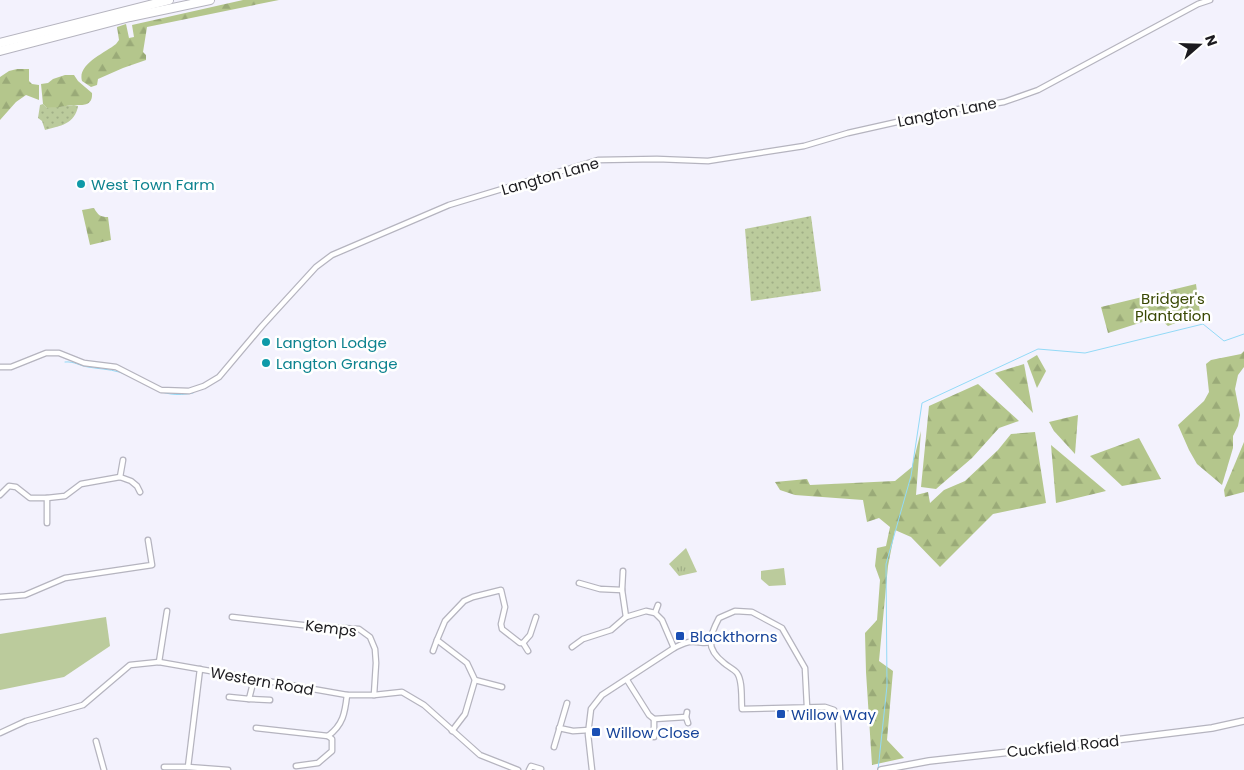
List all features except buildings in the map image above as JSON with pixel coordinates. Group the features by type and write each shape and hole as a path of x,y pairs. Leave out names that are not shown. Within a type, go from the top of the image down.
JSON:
{"highway":[{"path":"0,43 169,0"},
{"path":"0,51 210,0"}],"street":[{"name":"Langton Lane","path":"0,367 11,367 46,353 59,353 84,364 116,367 161,390 189,391 204,386 219,377 316,267 332,255 449,205 598,160 657,159 708,161 804,146 848,133 946,111 1004,102 1038,90 1198,4 1210,0"},
{"path":"120,477 123,460"},
{"path":"0,495 9,486 16,487 30,498 65,496 81,484 120,477 131,481 140,492"},
{"path":"47,498 47,523"},
{"path":"0,597 25,595 65,578 152,566 148,540"},
{"path":"623,571 622,590 626,617"},
{"path":"579,582 600,589 622,590"},
{"path":"432,651 445,620 464,602 473,597 503,590 505,607 501,624 502,630 520,643 523,643 528,651"},
{"path":"655,613 658,604"},
{"path":"159,662 168,611"},
{"path":"572,647 583,639 611,630 626,617 646,611 655,613 662,620 674,648"},
{"path":"807,707 805,668 782,628 752,612 735,611 719,618 712,630 709,642 718,658 737,673 740,682 742,708 825,707 834,710 838,719 840,770"},
{"name":"Kemps","path":"232,617 311,626 359,629 370,636 375,649 374,695"},
{"path":"523,643 530,635 534,618"},
{"path":"436,640 467,663 475,680 466,714 452,731"},
{"path":"592,770 589,730 591,709 602,695 674,648 687,642 705,644 709,642"},
{"name":"Western Road","path":"0,733 26,721 83,704 130,664 159,662 347,695 402,692 424,705 480,755 518,770"},
{"path":"188,767 200,670"},
{"path":"249,699 254,680"},
{"path":"475,680 502,687"},
{"path":"627,680 649,715 654,719 687,715 688,723"},
{"path":"328,736 336,730 344,717 347,695"},
{"path":"229,697 270,700"},
{"path":"554,747 567,703"},
{"path":"654,719 654,737"},
{"name":"Cuckfield Road","path":"881,770 929,760 1091,744 1212,728 1244,720"},
{"path":"0,727 7,729"},
{"path":"256,728 328,736 332,739 332,751 318,763 296,766"},
{"path":"559,728 573,731 589,730"},
{"path":"96,741 104,770"},
{"path":"529,770 531,766 541,769"},
{"path":"164,767 228,770"}],"green space":[{"path":"243,0 279,0 147,27 143,52 146,55 146,60 98,79 97,85 91,87 82,81 84,69 88,64 119,40 117,27 126,24 129,38 134,37 132,25"},
{"path":"29,69 29,81 32,84 39,85 39,100 26,95 16,102 0,120 0,77 9,71"},
{"path":"65,75 74,75 92,93 91,101 83,105 47,108 43,104 41,84 48,83"},
{"path":"43,104 47,108 78,106 74,117 66,123 45,130 42,121 38,118 40,105"},
{"path":"94,208 103,217 108,217 111,240 90,245 82,210"},
{"path":"811,216 821,291 751,301 745,229"},
{"name":"Bridger's Plantation","path":"1196,284 1200,313 1168,326 1158,317 1108,333 1101,307"},
{"path":"1244,351 1244,367 1238,375 1235,389 1240,415 1238,426 1233,436 1233,448 1222,485 1197,464 1178,425 1204,401 1209,392 1206,364 1211,360 1241,354"},
{"path":"1037,355 1046,371 1037,388 1027,361"},
{"path":"1024,364 1033,413 995,373"},
{"path":"978,384 1019,421 999,428 972,458 936,489 921,487 929,406"},
{"path":"1078,415 1075,454 1054,431 1049,422"},
{"path":"921,431 916,495 928,492 930,503 944,490 965,481 998,450 1011,434 1035,432 1046,503 993,514 940,567 911,537 895,530 888,566 879,661 893,671 887,740 904,758 872,765 865,633 877,620 880,580 875,566 877,548 886,546 890,527 879,518 867,522 863,500 795,495 780,490 775,482 807,479 810,485 895,481 912,467"},
{"path":"1139,438 1161,479 1122,486 1090,456"},
{"path":"1244,442 1244,492 1225,497 1224,490"},
{"path":"1051,445 1106,491 1056,503"},
{"path":"686,548 697,572 679,576 669,564"},
{"path":"784,568 786,585 769,586 761,579 761,571"},
{"path":"106,617 110,646 64,677 0,690 0,634"}],"waterway":[{"path":"878,770 887,686 886,564 911,476 922,403 1038,349 1085,353 1203,324 1224,341 1244,334"},
{"path":"65,362 119,372 162,392 181,395 193,393"}],"place":[{"name":"West Town Farm","path":"81,184"},
{"name":"Langton Lodge","path":"266,342"},
{"name":"Langton Grange","path":"266,363"},
{"name":"Blackthorns","path":"680,636"},
{"name":"Willow Way","path":"781,714"},
{"name":"Willow Close","path":"596,732"}]}
